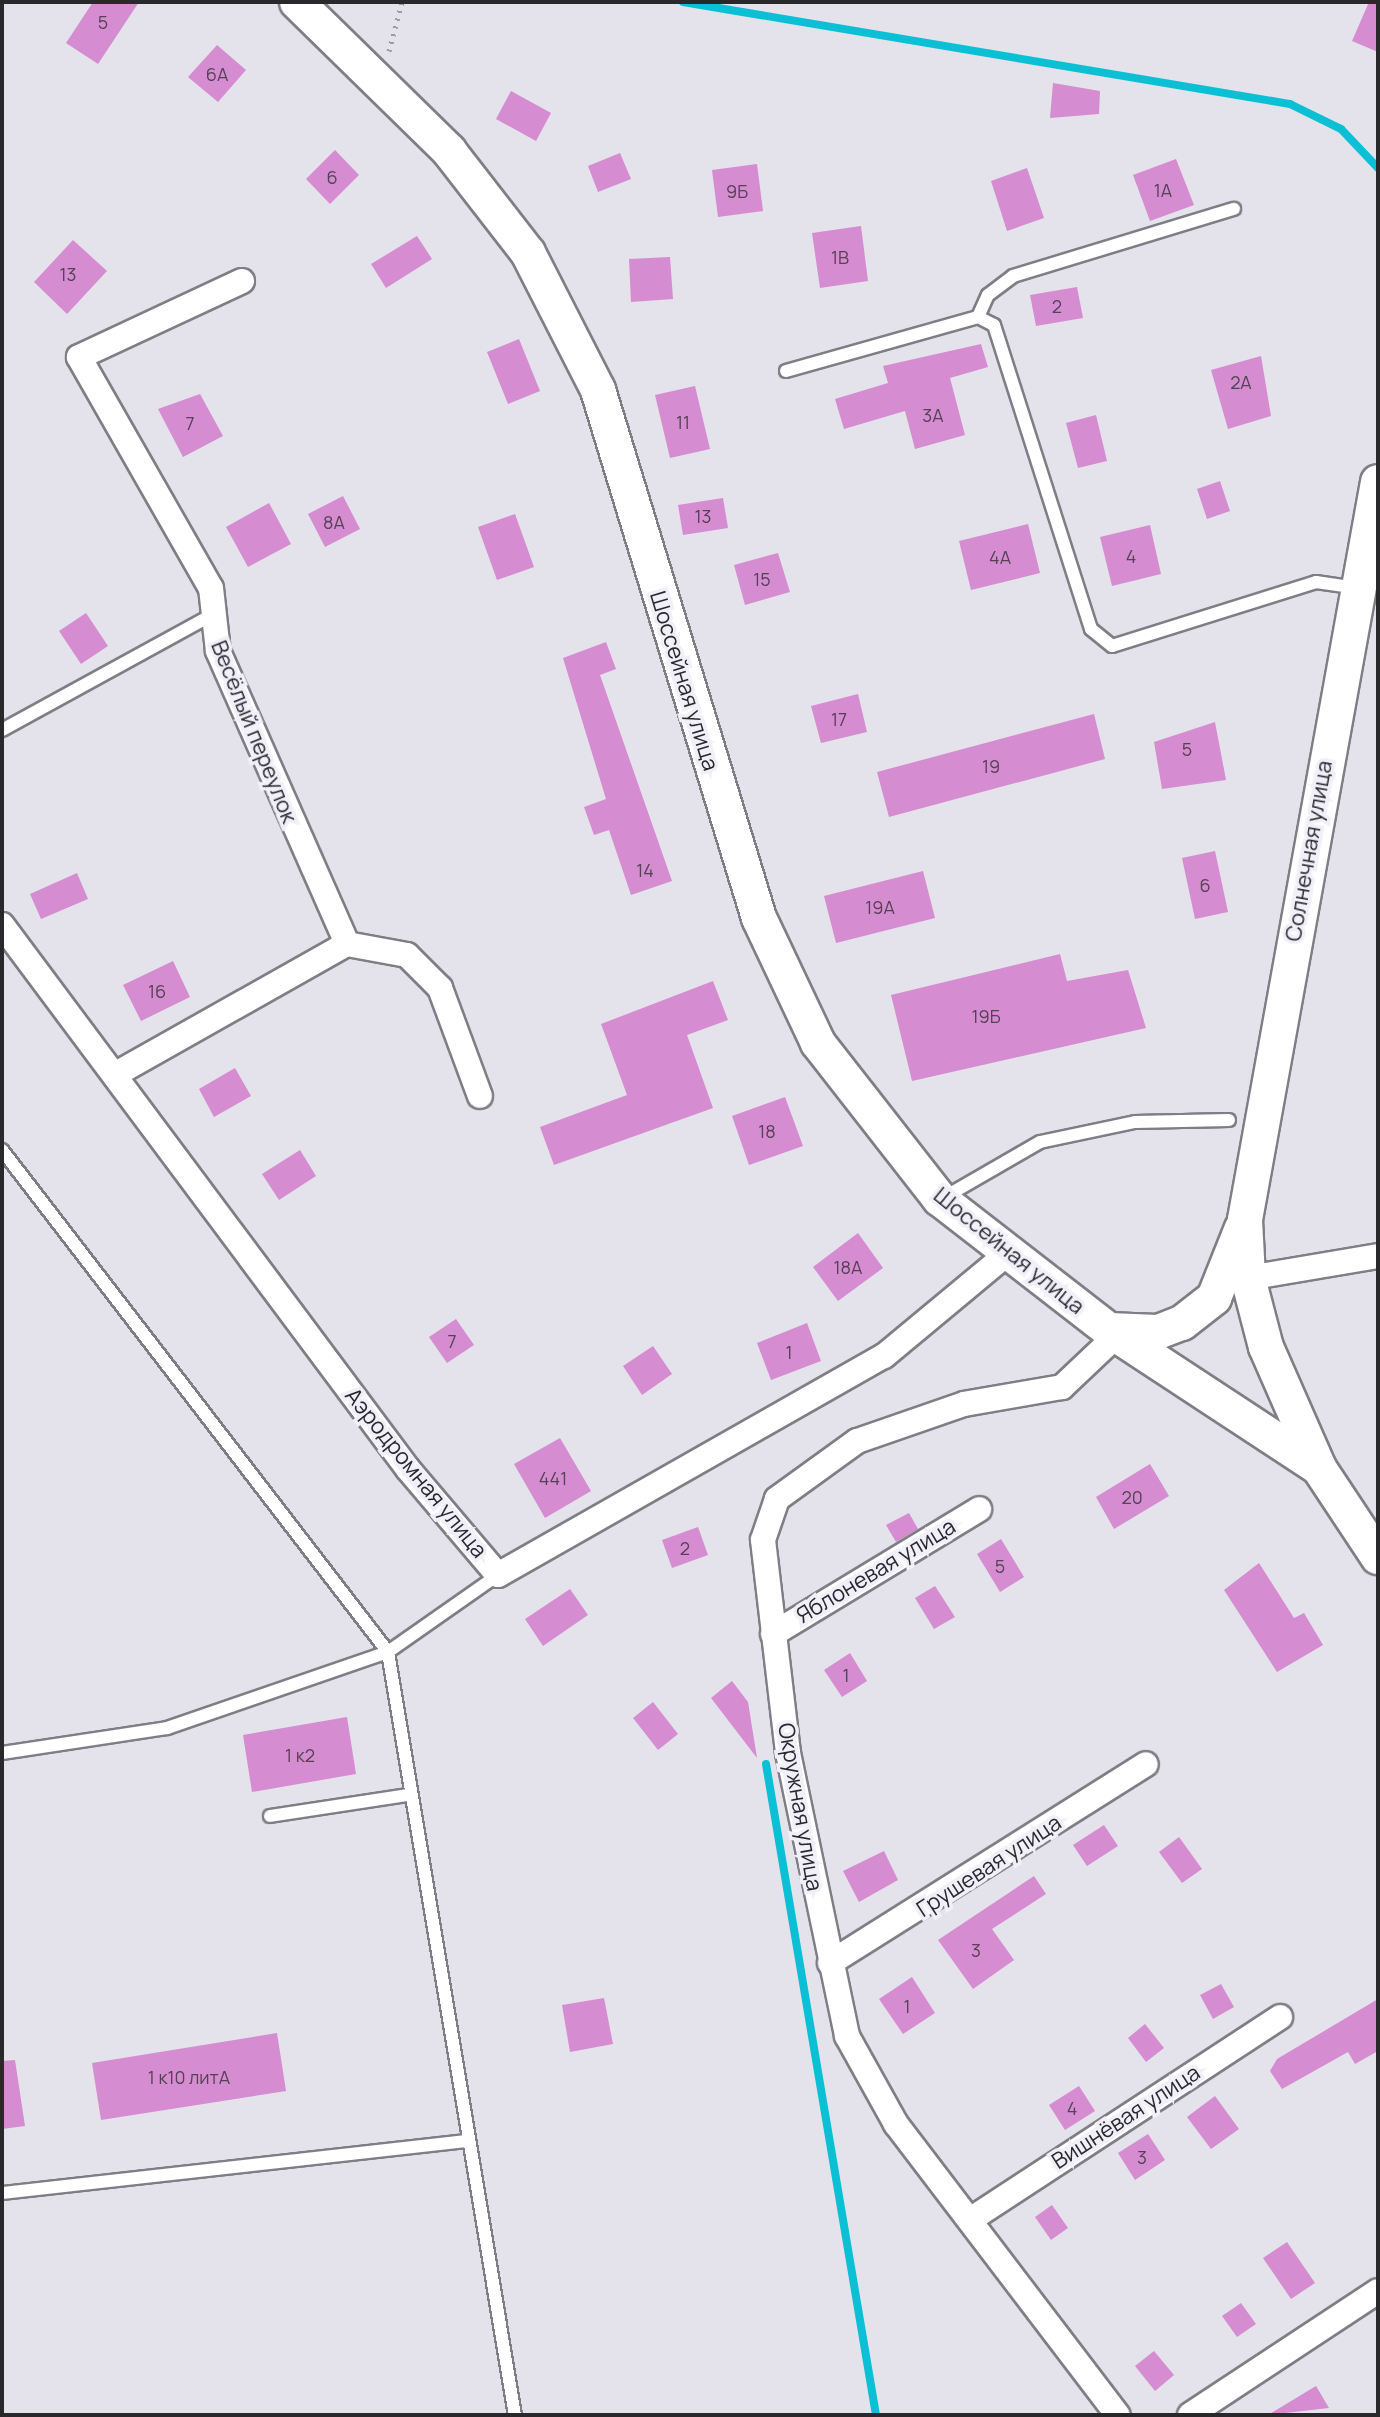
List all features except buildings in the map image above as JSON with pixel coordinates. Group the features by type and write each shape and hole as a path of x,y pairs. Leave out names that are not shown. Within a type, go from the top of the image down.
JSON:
{"main road":[{"name":"Шоссейная улица","path":"297,2 449,151 528,253 598,390 759,918 818,1043 940,1199 1007,1254 1113,1333 1319,1468"},
{"name":"Солнечная улица","path":"1245,1220 1378,482"},
{"path":"1245,1220 1248,1278 1266,1347 1319,1468 1378,1557"},
{"path":"1113,1333 1158,1332 1214,1298 1245,1220"}],"street":[{"name":"Весёлый переулок","path":"242,281 79,357 211,588 218,651 347,944"},
{"name":"Аэродромная улица","path":"2,925 408,1469 498,1575 884,1356 1007,1254"},
{"path":"116,1074 347,944 407,955 440,988 480,1096"},
{"path":"1248,1278 1378,1256"},
{"name":"Окружная улица","path":"1113,1333 1062,1387 964,1404 857,1441 810,1468 777,1499 763,1540 788,1753 830,1963 865,2077 1118,2415"},
{"name":"Яблоневая улица","path":"773,1634 979,1509"},
{"name":"Грушевая улица","path":"830,1963 1146,1764"},
{"name":"Вишнёвая улица","path":"973,2218 1280,2017"},
{"path":"1190,2415 1378,2291"}],"lane":[{"path":"978,317 988,295 1013,276 1234,209"},
{"path":"786,371 978,317 994,325 1003,344 1091,629 1112,646 1316,582 1357,588"},
{"path":"2,730 212,615"},
{"path":"940,1199 1040,1142 1135,1122 1229,1120"},
{"path":"2,1150 388,1652 407,1795 515,2415"},
{"path":"2,1753 167,1728 388,1652 498,1575"},
{"path":"270,1816 407,1795"},
{"path":"2,2193 467,2141"}],"path":[{"path":"381,81 402,2"}],"waterway":[{"path":"683,2 1290,104 1341,129 1378,168"},
{"path":"766,1764 876,2415"}]}
